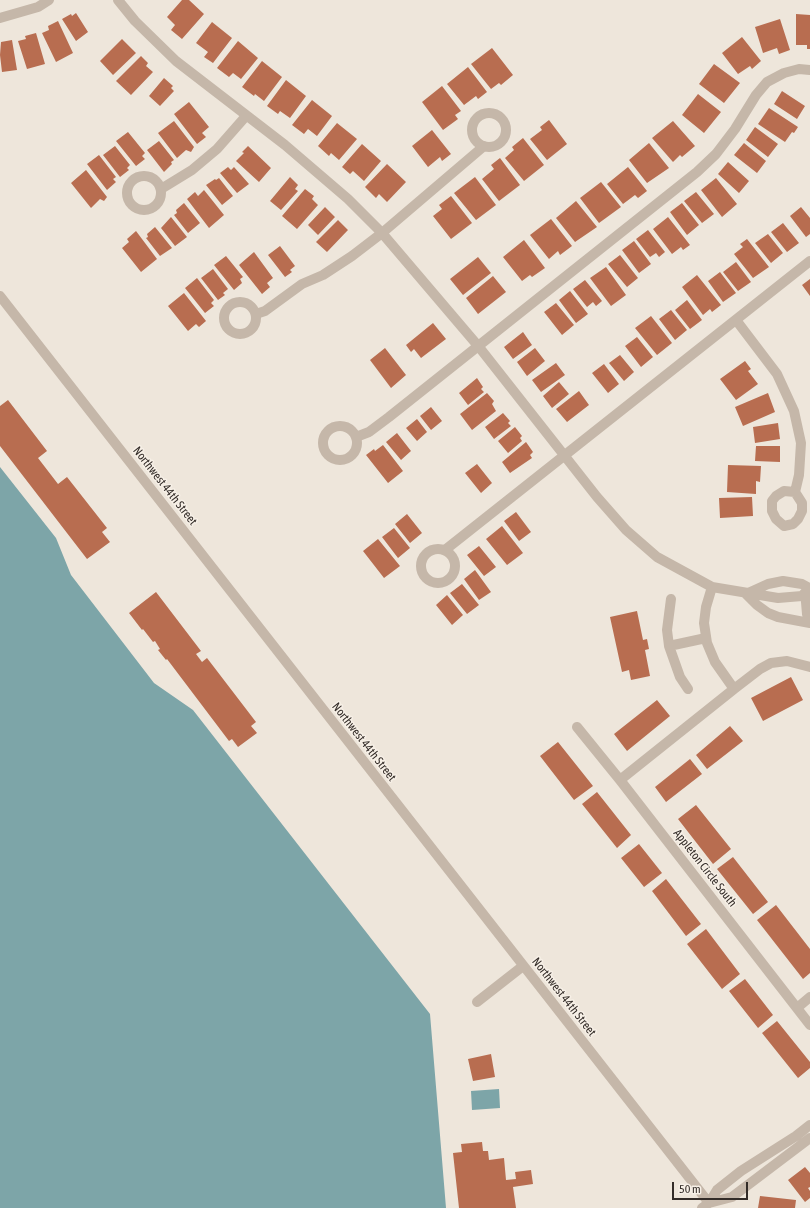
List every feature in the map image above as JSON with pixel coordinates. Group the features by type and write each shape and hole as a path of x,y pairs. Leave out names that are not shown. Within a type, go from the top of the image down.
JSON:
{"street":[{"path":"0,18 38,7 49,0"},
{"path":"118,0 135,21 176,62 285,145 348,199 382,233 479,347 564,456 626,530 657,557 712,587 746,594 778,598 794,598 802,596 810,588"},
{"path":"356,437 369,432 479,347 697,172 716,154 735,129 756,95 767,82 799,69 810,70"},
{"path":"161,189 192,170 217,149 246,116"},
{"path":"256,314 265,311 302,284 323,274 352,256 382,233 484,146"},
{"path":"445,550 810,261"},
{"name":"Northwest 44th Street","path":"0,296 523,966 706,1205"},
{"path":"736,320 777,374 786,389 794,411 801,443 799,475 795,492"},
{"path":"746,594 768,584 783,581 795,582 810,588"},
{"path":"712,587 706,607 704,623 707,644 715,662 734,689"},
{"path":"746,594 768,613 778,617 810,623 807,614 806,602 810,588"},
{"path":"671,599 667,630 669,646 680,676 688,689"},
{"path":"669,646 706,638"},
{"path":"620,780 760,669 771,663 787,661 810,667"},
{"name":"Appleton Circle South","path":"577,727 620,780 810,1025"},
{"path":"478,1002 523,966"},
{"path":"797,1008 810,997"},
{"path":"706,1205 717,1190 810,1125"},
{"path":"706,1205 732,1197 810,1138"}],"water":[{"path":"0,467 56,538 71,575 154,683 193,710 430,1014 446,1208 0,1208"},
{"path":"499,1089 500,1108 472,1110 471,1091"}],"building":[{"path":"182,0 189,0 204,14 182,39 171,30 175,25 167,17"},
{"path":"76,13 88,32 76,41 62,19"},
{"path":"796,14 810,15 810,49 807,49 807,45 796,45"},
{"path":"780,19 790,50 779,54 777,48 763,53 755,27"},
{"path":"58,21 73,53 56,62 42,33 49,30 48,26"},
{"path":"212,22 232,38 213,63 204,57 208,52 196,43"},
{"path":"36,33 45,64 27,69 18,41 26,39 25,36"},
{"path":"742,37 761,61 752,69 750,66 738,74 722,53"},
{"path":"122,39 136,53 113,75 100,61"},
{"path":"12,40 17,70 2,72 0,55 1,42"},
{"path":"238,41 258,58 241,79 233,73 229,77 217,68"},
{"path":"492,48 513,75 501,85 499,83 491,89 471,64"},
{"path":"141,56 148,63 146,66 153,72 131,95 116,81"},
{"path":"262,61 282,77 264,101 242,87"},
{"path":"714,64 740,83 724,103 699,84"},
{"path":"468,67 487,92 478,99 476,96 464,105 447,84"},
{"path":"164,78 173,86 171,88 174,91 160,106 149,96"},
{"path":"286,80 306,96 290,118 280,111 278,114 267,106"},
{"path":"442,86 461,111 455,115 458,119 443,130 422,102"},
{"path":"782,91 805,106 797,119 774,104"},
{"path":"698,94 721,112 704,133 682,115"},
{"path":"312,100 332,116 317,136 308,129 304,134 292,125"},
{"path":"189,102 209,127 202,133 206,137 197,144 174,114"},
{"path":"769,108 798,127 794,133 792,132 785,142 758,124"},
{"path":"549,120 567,144 547,160 530,139 542,130 540,127"},
{"path":"174,121 194,147 191,152 186,150 177,158 158,133"},
{"path":"673,121 695,146 682,157 680,155 673,162 652,138"},
{"path":"337,123 357,139 339,160 331,153 329,156 318,146"},
{"path":"755,127 778,144 768,157 746,140"},
{"path":"432,130 451,154 442,161 440,157 428,167 412,146"},
{"path":"128,132 145,153 142,156 145,159 136,166 116,141"},
{"path":"523,138 544,165 524,181 505,158 514,150 512,147"},
{"path":"159,141 174,160 164,172 147,150"},
{"path":"649,143 669,168 647,183 629,160"},
{"path":"744,143 766,161 757,173 734,155"},
{"path":"362,144 381,161 364,181 353,171 350,174 342,167"},
{"path":"115,146 130,165 127,168 129,170 120,177 103,155"},
{"path":"248,146 271,168 259,182 236,161 244,153 242,152"},
{"path":"99,155 116,177 113,179 116,182 107,190 87,164"},
{"path":"500,158 520,185 499,201 482,179 494,169 491,165"},
{"path":"728,162 749,181 739,193 718,174"},
{"path":"387,164 406,182 387,202 379,194 376,198 365,187"},
{"path":"228,167 231,170 234,167 249,184 237,193 220,173"},
{"path":"628,167 647,191 638,198 635,195 623,204 607,184"},
{"path":"86,170 107,197 104,201 100,199 91,208 71,183"},
{"path":"290,177 298,185 295,189 298,191 281,210 270,201"},
{"path":"475,177 496,205 476,220 454,193"},
{"path":"219,178 233,196 222,205 206,185"},
{"path":"716,178 737,204 722,217 701,190"},
{"path":"601,182 621,207 599,223 580,198"},
{"path":"305,189 314,196 312,199 318,205 297,229 282,216"},
{"path":"204,190 224,215 209,228 187,199 195,192 198,196"},
{"path":"696,192 714,214 702,223 684,201"},
{"path":"451,196 472,223 451,239 433,216 442,209 439,205"},
{"path":"576,201 597,227 575,242 556,218"},
{"path":"184,203 200,223 188,233 174,215 177,213 176,210"},
{"path":"682,203 699,225 687,235 670,212"},
{"path":"325,207 335,217 318,235 308,225"},
{"path":"801,207 810,218 810,234 806,237 790,216"},
{"path":"171,217 187,237 175,246 161,228"},
{"path":"668,217 690,245 683,250 681,247 672,254 653,229"},
{"path":"551,219 572,246 560,255 558,251 549,259 530,235"},
{"path":"338,220 348,230 327,252 316,242"},
{"path":"783,223 799,243 787,252 771,232"},
{"path":"155,227 172,248 160,256 146,238 148,237 147,234"},
{"path":"648,230 665,252 659,257 656,253 650,257 636,239"},
{"path":"136,231 157,259 141,272 122,248 129,242 127,239"},
{"path":"768,234 783,253 771,263 755,243"},
{"path":"747,239 769,267 753,278 734,254 743,247 740,244"},
{"path":"524,240 545,268 532,277 530,275 522,281 503,257"},
{"path":"634,241 651,264 639,273 622,250"},
{"path":"280,246 295,266 290,270 292,272 285,277 268,255"},
{"path":"254,252 273,278 267,283 270,287 262,294 239,265"},
{"path":"620,255 638,278 627,287 608,264"},
{"path":"226,256 243,277 240,279 242,283 234,290 214,265"},
{"path":"478,257 491,273 463,295 450,279"},
{"path":"736,262 751,282 738,291 723,272"},
{"path":"606,267 626,295 611,306 590,278"},
{"path":"213,269 228,289 223,293 225,295 218,300 201,278"},
{"path":"720,272 736,293 723,302 708,281"},
{"path":"697,275 721,305 712,312 710,309 703,315 682,287"},
{"path":"493,276 506,292 478,314 466,298"},
{"path":"197,278 214,300 211,303 214,306 205,313 185,288"},
{"path":"810,279 810,296 802,285"},
{"path":"585,280 602,301 596,306 593,302 587,307 573,289"},
{"path":"570,291 588,314 576,323 559,300"},
{"path":"184,293 206,321 199,327 196,324 188,331 168,306"},
{"path":"687,300 702,320 690,329 675,310"},
{"path":"556,303 574,325 562,335 544,312"},
{"path":"671,310 687,330 675,340 659,319"},
{"path":"651,316 672,343 657,355 635,328"},
{"path":"433,323 446,339 421,358 414,349 411,352 406,345"},
{"path":"523,332 532,345 513,359 504,347"},
{"path":"637,337 653,357 641,367 625,346"},
{"path":"385,348 406,375 391,388 370,360"},
{"path":"535,348 545,361 527,376 517,362"},
{"path":"620,355 634,372 624,381 609,363"},
{"path":"745,361 751,369 748,371 758,384 736,400 720,379"},
{"path":"556,363 565,375 541,392 532,380"},
{"path":"604,364 619,384 608,393 592,373"},
{"path":"477,378 483,387 481,389 484,392 468,405 459,393"},
{"path":"559,382 569,394 552,408 543,396"},
{"path":"579,391 589,405 567,422 556,409"},
{"path":"487,393 494,401 492,404 496,411 472,430 460,414"},
{"path":"768,393 775,412 743,426 735,407"},
{"path":"8,400 47,451 38,458 58,484 67,477 107,528 102,532 110,542 87,559 0,446 0,406"},
{"path":"431,407 442,421 431,430 420,416"},
{"path":"503,413 510,421 508,423 511,426 494,439 485,427"},
{"path":"417,419 427,432 417,441 406,428"},
{"path":"778,423 780,439 755,443 753,427"},
{"path":"515,427 522,436 520,438 522,441 508,453 498,441"},
{"path":"397,433 411,451 401,460 386,442"},
{"path":"526,442 533,452 530,455 532,458 510,473 502,462"},
{"path":"383,445 403,471 388,483 366,455"},
{"path":"756,446 780,446 780,462 755,461"},
{"path":"477,464 492,483 481,493 465,473"},
{"path":"728,465 761,466 760,482 756,481 756,494 727,492"},
{"path":"752,497 753,516 720,518 719,498"},
{"path":"516,512 531,532 519,541 504,521"},
{"path":"407,514 422,533 410,543 395,524"},
{"path":"502,526 523,553 507,565 486,539"},
{"path":"394,528 410,548 398,558 382,537"},
{"path":"378,539 400,566 384,578 363,551"},
{"path":"479,546 496,567 484,576 467,555"},
{"path":"475,570 491,592 479,600 464,579"},
{"path":"462,584 479,605 467,614 450,593"},
{"path":"156,592 201,651 196,654 202,662 207,658 256,722 251,726 257,733 238,747 232,739 229,741 167,659 166,660 158,650 160,649 155,641 153,642 129,613"},
{"path":"447,595 463,615 452,625 436,605"},
{"path":"637,611 643,640 647,639 649,649 645,650 650,676 631,680 629,670 622,672 610,617"},
{"path":"791,677 803,700 763,721 751,698"},
{"path":"657,700 670,716 627,751 614,734"},
{"path":"730,726 743,741 707,769 696,755"},
{"path":"558,742 593,786 574,800 540,756"},
{"path":"690,759 702,774 666,802 655,787"},
{"path":"597,792 631,835 617,848 582,804"},
{"path":"696,805 731,849 713,864 678,819"},
{"path":"639,844 662,873 644,887 621,858"},
{"path":"733,857 768,902 753,914 717,869"},
{"path":"666,879 701,924 686,936 652,891"},
{"path":"776,905 810,949 810,973 803,979 757,920"},
{"path":"706,929 740,974 722,989 687,944"},
{"path":"745,979 773,1015 758,1028 729,991"},
{"path":"777,1021 810,1062 810,1068 798,1078 762,1033"},
{"path":"491,1054 495,1077 473,1081 468,1059"},
{"path":"482,1142 483,1151 488,1151 489,1160 504,1158 506,1180 516,1179 515,1172 531,1170 533,1184 513,1187 516,1208 459,1208 453,1153 462,1152 461,1144"},
{"path":"805,1167 810,1173 810,1187 808,1188 810,1191 810,1198 805,1202 788,1180"},
{"path":"760,1196 796,1200 795,1208 758,1208"}]}
